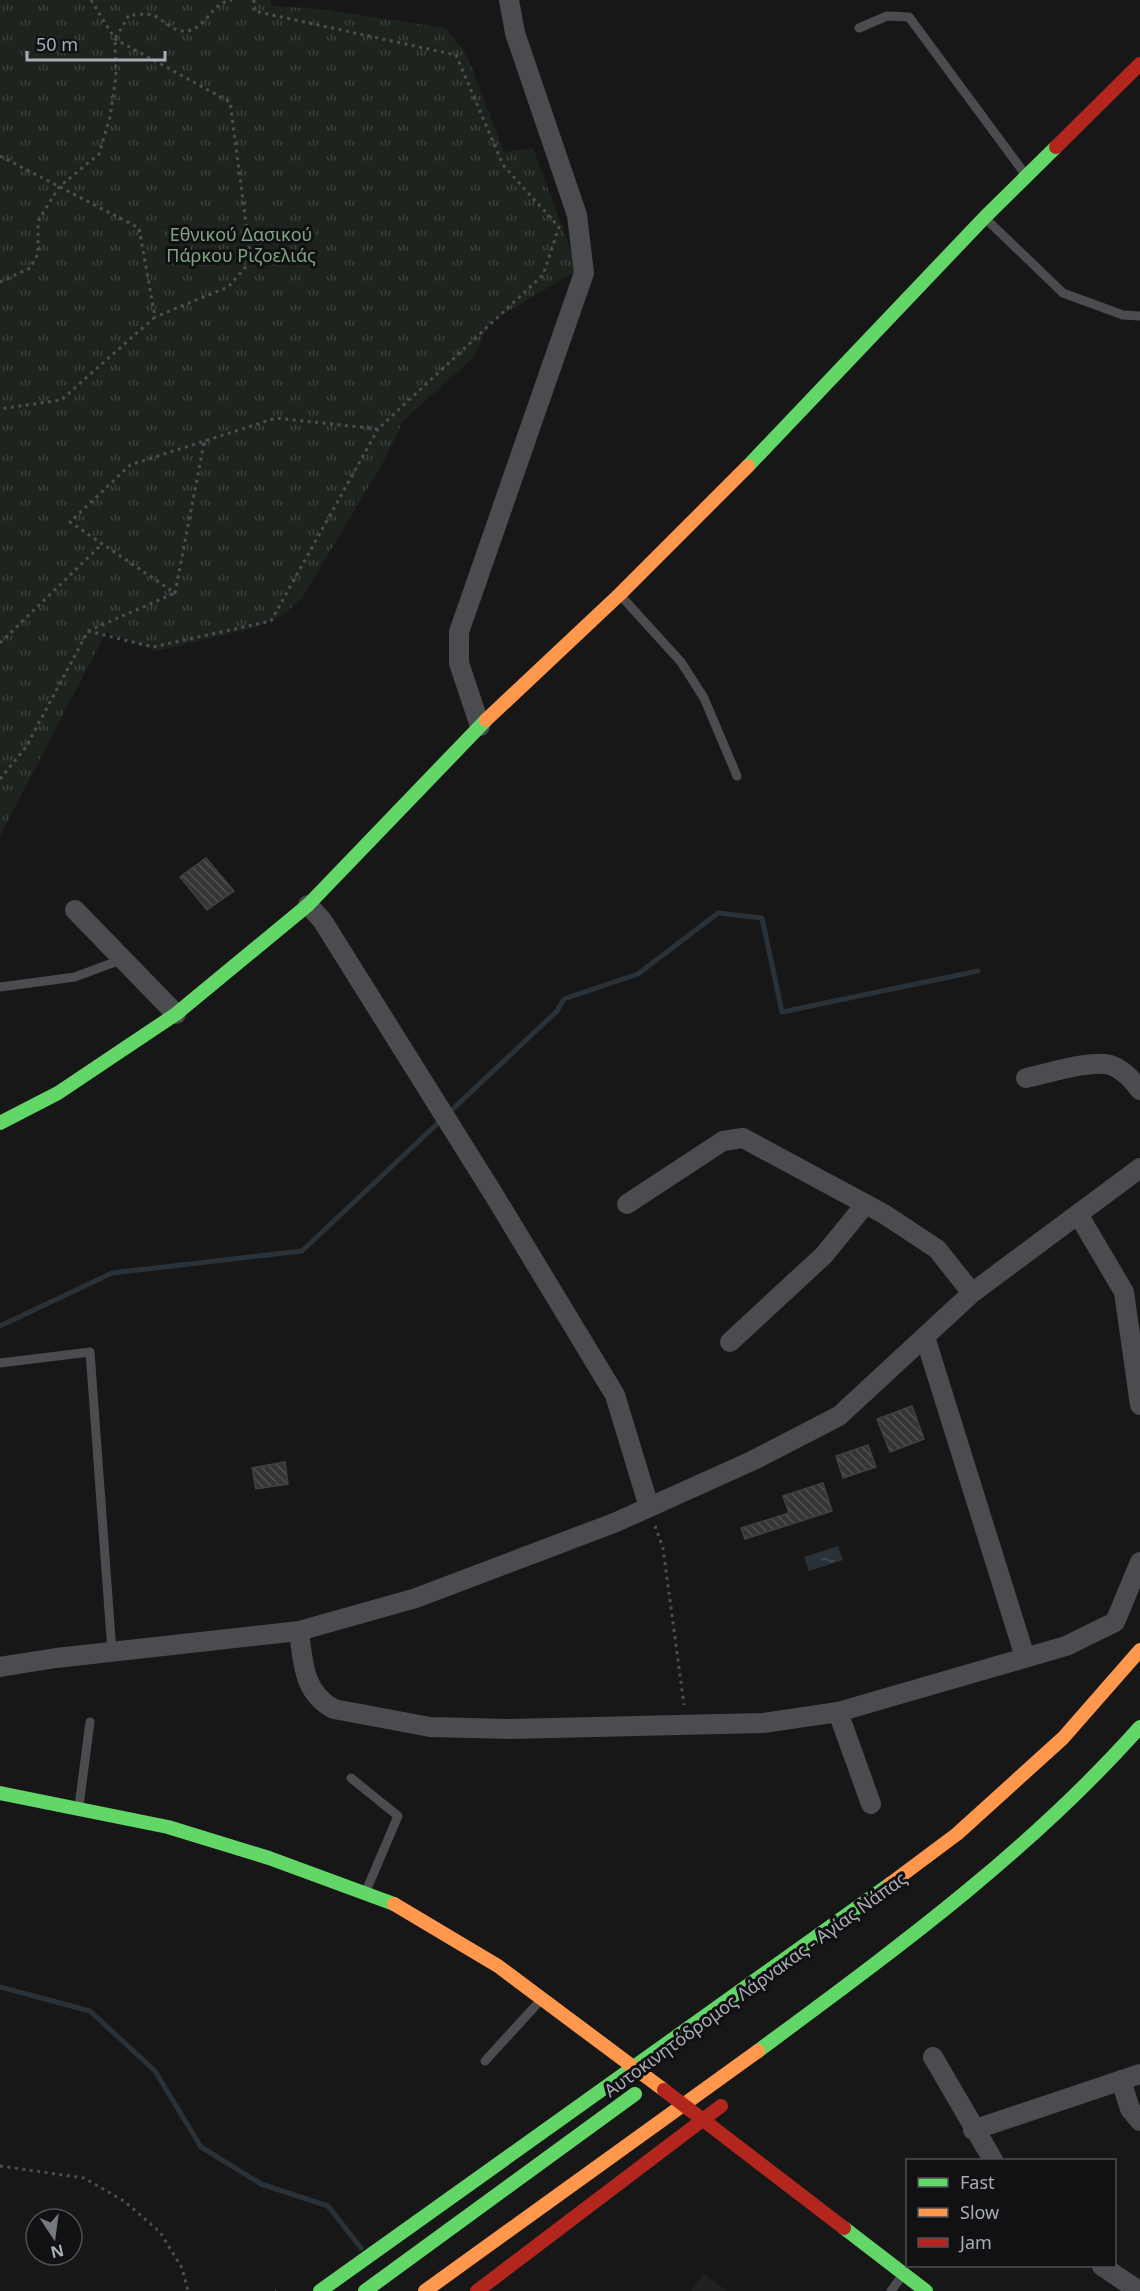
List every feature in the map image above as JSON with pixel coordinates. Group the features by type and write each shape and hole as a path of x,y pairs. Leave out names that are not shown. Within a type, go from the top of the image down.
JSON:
{"main road":[{"path":"0,1123 58,1093 176,1014 308,905 480,726 620,594 795,418 985,217 1140,64"},
{"path":"320,2291 406,2229 586,2116 680,2036 834,1927 957,1834 1063,1738 1140,1650"},
{"path":"425,2291 621,2152 871,1968 989,1873 1104,1770 1140,1727"},
{"path":"1121,1769 1140,1746"},
{"path":"0,1793 79,1807 168,1827 269,1858 402,1907 498,1966 542,1998 926,2291"},
{"name":"Αυτοκινητόδρομος Λάρνακας - Αγίας Νάπας","path":"365,2291 586,2116 666,2069"},
{"path":"477,2291 730,2099"}],"street":[{"path":"480,726 459,663 459,632 584,273 577,215 515,33 509,0"},
{"path":"308,905 322,920 448,1120 615,1395 649,1507"},
{"path":"75,910 176,1014"},
{"path":"1026,1078 1094,1064 1110,1064 1126,1073 1140,1090"},
{"path":"627,1204 723,1141 743,1138 864,1206 884,1214 937,1249 972,1293"},
{"path":"0,1667 299,1631 416,1598 614,1523 754,1460 838,1416 972,1293 1140,1168"},
{"path":"730,1342 824,1255 864,1206"},
{"path":"1078,1214 1124,1292 1140,1405"},
{"path":"925,1337 1025,1658"},
{"path":"299,1631 306,1680 322,1703 334,1709 430,1727 510,1729 763,1723 838,1712 1066,1646 1115,1622 1140,1562"},
{"path":"838,1712 871,1804"},
{"path":"933,2057 973,2130 992,2159"},
{"path":"973,2130 1140,2074"},
{"path":"1121,2080 1130,2109 1140,2121"},
{"path":"1105,2267 1139,2291"}],"lane":[{"path":"859,28 886,16 909,17 1027,176"},
{"path":"985,217 1063,293 1123,315 1140,316"},
{"path":"620,594 681,662 704,698 737,776"},
{"path":"0,987 75,977 123,959"},
{"path":"0,1363 90,1352 112,1652"},
{"path":"79,1807 90,1722"},
{"path":"351,1778 398,1816 365,1894"},
{"path":"485,2061 542,1998"},
{"path":"891,2291 903,2274"}],"path":[{"path":"0,409 61,400 155,317 228,287 251,261 230,102 115,39 91,0"},
{"path":"0,282 30,268 39,254 38,221 59,187 99,154 110,117 116,76 115,39 129,15 151,14 175,30 189,30 201,24 213,9 224,1 232,0"},
{"path":"88,631 153,647 271,621 378,429 543,275 559,227 503,165 456,55 254,11 254,0"},
{"path":"0,156 139,228 155,317"},
{"path":"175,593 70,522 130,465 276,418 378,429"},
{"path":"175,593 204,443"},
{"path":"0,643 101,544"},
{"path":"0,780 26,747 88,631 175,593"},
{"path":"649,1507 663,1548 687,1725"},
{"path":"0,2166 84,2178 124,2201 160,2232 182,2268 188,2291"}],"shaded area":[{"path":"704,2274 727,2291 691,2291"}],"green space":[{"name":"Εθνικού Δασικού Πάρκου Ριζοελιάς","path":"0,0 271,0 271,6 321,9 445,28 466,53 504,152 533,148 578,270 490,322 474,357 403,421 385,459 302,598 284,614 254,628 156,651 106,632 0,836"}],"water":[{"path":"838,1546 843,1560 809,1571 804,1557"}],"building":[{"path":"206,858 234,891 207,910 180,877"},
{"path":"912,1406 924,1439 890,1452 877,1419"},
{"path":"868,1445 876,1467 843,1478 836,1456"},
{"path":"285,1462 288,1484 256,1489 252,1468"},
{"path":"823,1483 832,1511 745,1539 741,1528 789,1513 783,1496"}],"waterway":[{"path":"0,1326 112,1273 302,1251 557,1011 564,999 638,974 718,913 762,918 782,1012 978,971"},
{"path":"0,1987 90,2011 155,2071 201,2147 261,2184 328,2206 361,2248"}],"traffic: fast":[{"path":"748,466 985,217 1056,147"},
{"path":"0,1123 58,1093 176,1014 308,905 486,720"},
{"path":"758,2051 909,1938 1006,1859 1097,1773 1140,1727"},
{"path":"0,1793 168,1827 269,1858 394,1904"},
{"path":"320,2291 890,1884"},
{"path":"365,2291 635,2094"},
{"path":"844,2228 926,2291"}],"traffic: slow":[{"path":"486,720 620,594 748,466"},
{"path":"890,1884 957,1834 1063,1738 1140,1650"},
{"path":"394,1904 498,1966 664,2090"},
{"path":"425,2291 758,2051"}],"traffic: jam":[{"path":"1056,147 1140,64"},
{"path":"664,2090 844,2228"},
{"path":"477,2291 721,2106"}]}
